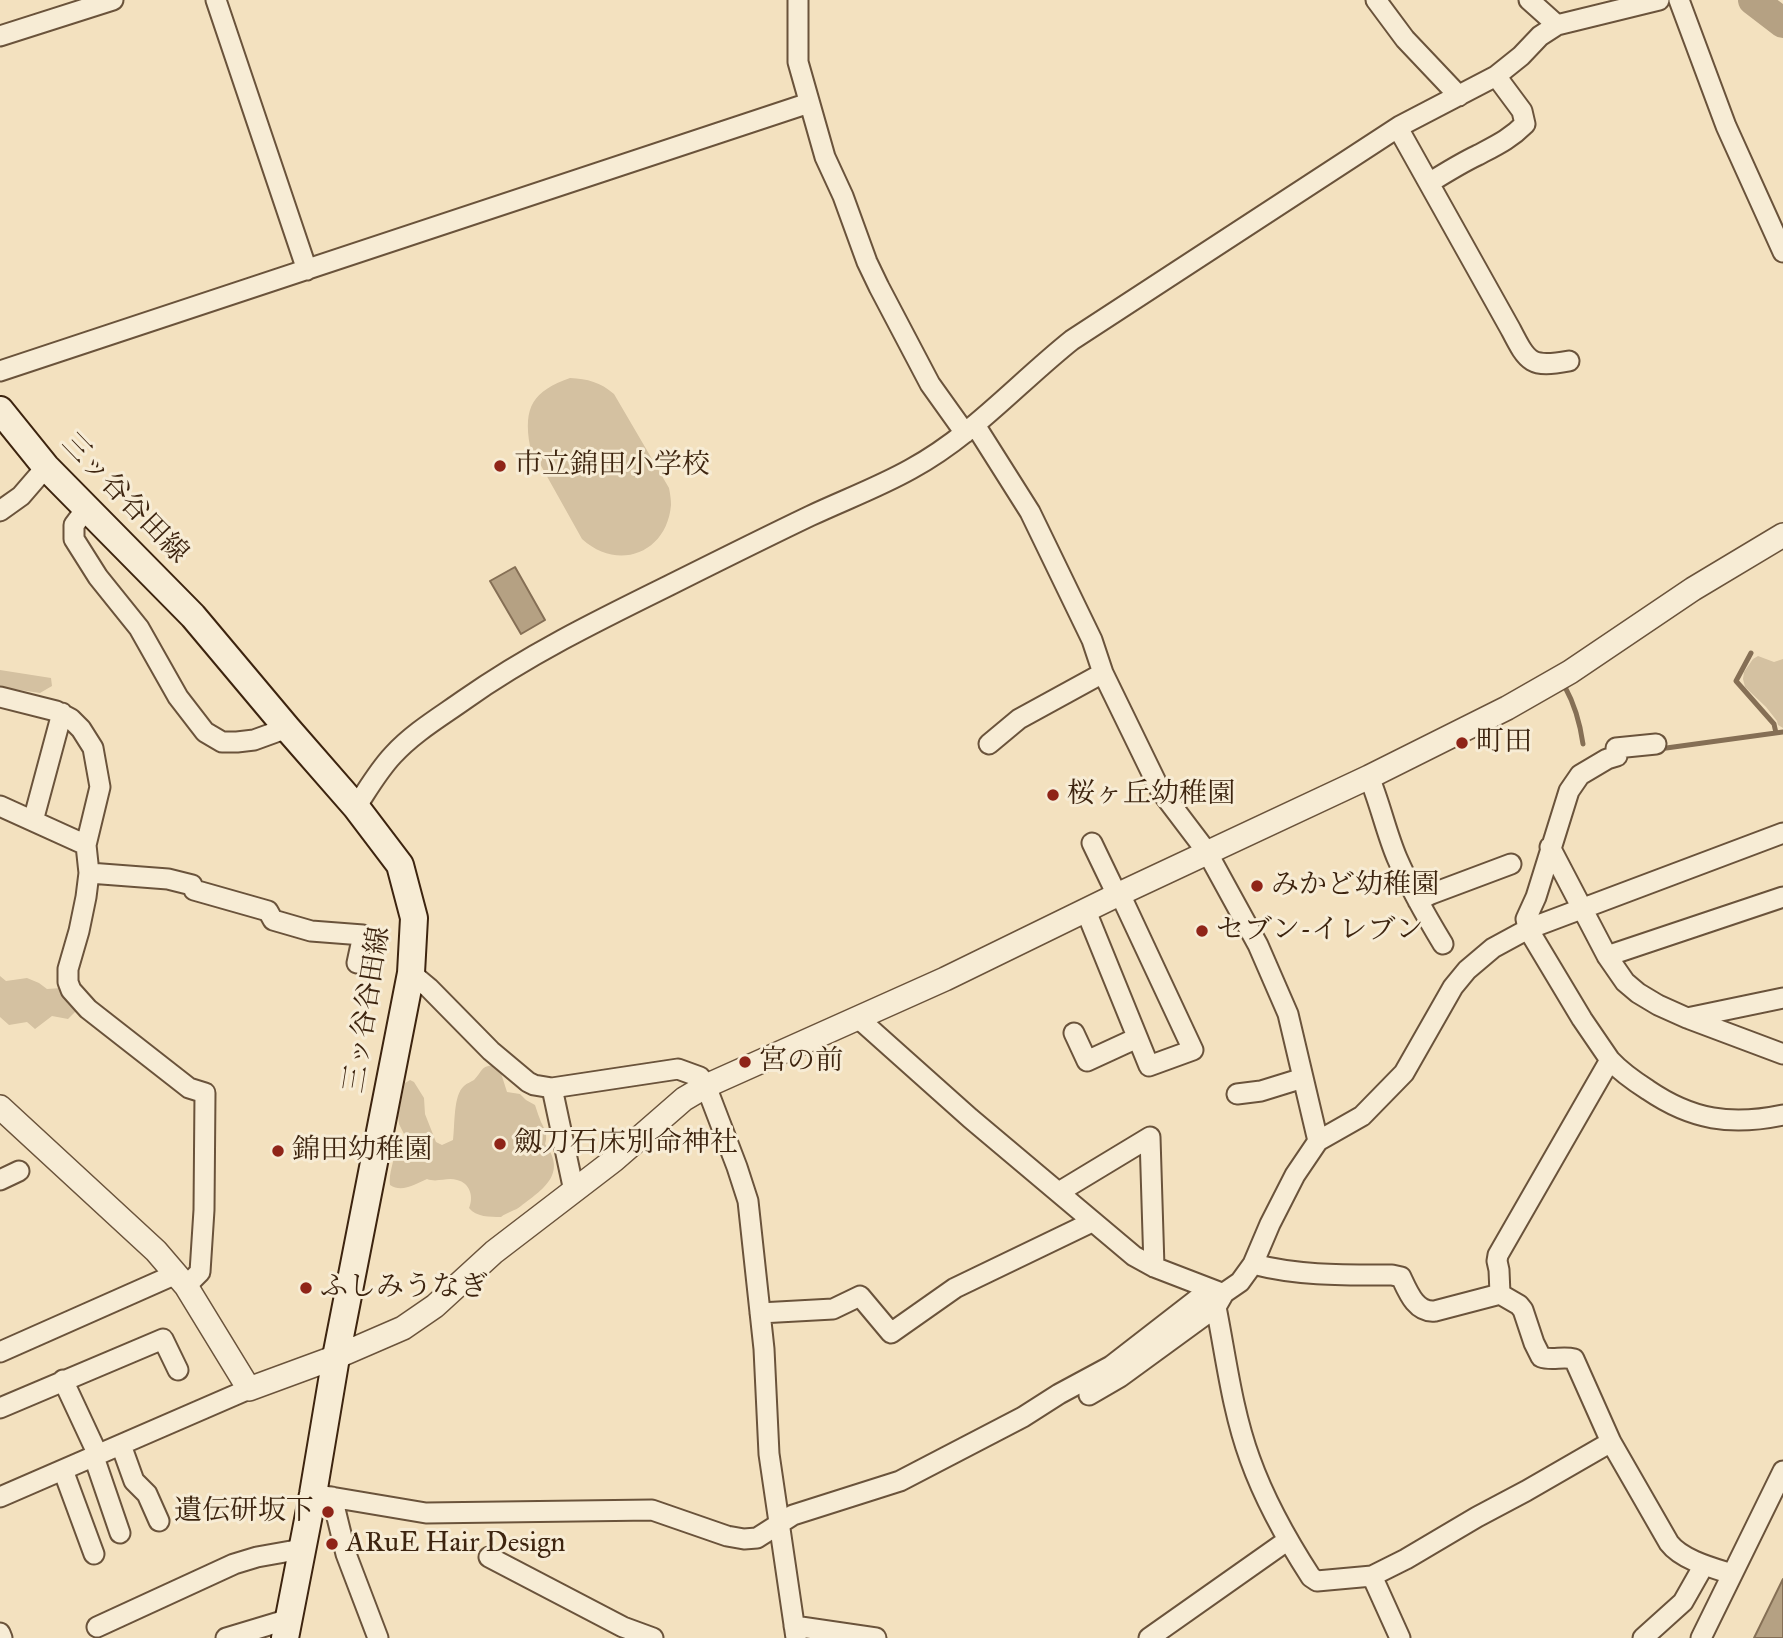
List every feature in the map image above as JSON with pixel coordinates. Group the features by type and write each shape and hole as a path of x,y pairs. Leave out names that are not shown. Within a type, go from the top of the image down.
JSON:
{"main road":[{"name":"三ッ谷谷田線","path":"0,410 46,467 193,616 356,807 400,865 414,918 411,973 336,1357 322,1496 302,1549 287,1628"}],"street":[{"path":"0,36 113,0"},
{"path":"216,0 307,270"},
{"path":"798,0 798,62 825,157 844,196 867,262 930,384 970,429 1030,512 1160,790 1208,852 1258,945 1287,1012 1318,1141"},
{"path":"1376,0 1405,39 1459,96"},
{"path":"1529,0 1557,25"},
{"path":"356,807 395,752 530,657 808,517 909,471 970,429 1072,340 1398,128 1496,76 1557,25 1659,0"},
{"path":"1679,0 1726,126 1783,252"},
{"path":"1429,183 1500,145 1525,124 1521,111 1496,76"},
{"path":"0,371 809,103"},
{"path":"1398,128 1523,354 1538,364 1550,365 1569,361"},
{"path":"0,511 21,496 46,467"},
{"path":"86,509 74,525 74,539 98,577 139,628 178,697 205,732 222,742 237,742 254,740 287,728"},
{"path":"0,1497 249,1389 336,1357 403,1328 435,1306 494,1252 614,1160 684,1099 706,1086 1086,911 1369,776 1531,695 1570,672 1693,589 1783,535"},
{"path":"989,744 1019,719 1103,673"},
{"path":"0,697 62,713 81,729 93,748 100,787 86,845 89,873 79,932 68,969 71,990 88,1009 189,1088 205,1093 204,1210 200,1272 0,1352"},
{"path":"33,821 62,713"},
{"path":"1656,744 1616,748 1617,756 1606,759 1580,775 1569,791 1550,847 1536,897 1526,919 1528,929 1581,1019 1610,1060 1622,1072 1662,1100 1702,1117 1747,1120 1783,1115"},
{"path":"1369,776 1397,857 1443,944"},
{"path":"0,806 86,845"},
{"path":"322,1496 426,1513 652,1510 727,1536 744,1539 757,1538 793,1515 900,1481 1023,1417 1111,1366 1240,1282 1253,1264 1295,1175 1318,1141 1362,1116 1404,1073 1453,987 1466,970 1493,948 1528,929 1783,833"},
{"path":"1086,911 1149,1066 1193,1050 1092,843"},
{"path":"1550,847 1606,956 1625,982 1658,1005 1783,1054"},
{"path":"1418,901 1511,864"},
{"path":"89,873 168,879 192,885 194,890 268,911 273,920 311,931 363,935 357,963"},
{"path":"1606,956 1783,897"},
{"path":"411,973 491,1051 534,1085 552,1088 678,1069 701,1077 748,1201 760,1313 769,1454 795,1632 876,1638"},
{"path":"1687,1018 1783,998"},
{"path":"858,1018 1134,1256 1216,1297"},
{"path":"1074,1033 1087,1061 1137,1038"},
{"path":"1610,1060 1498,1255 1498,1287 1500,1294 1523,1310 1541,1357 1574,1359 1611,1442 1674,1550 1704,1565 1732,1574"},
{"path":"1237,1094 1261,1091 1303,1079"},
{"path":"552,1088 573,1191"},
{"path":"0,1107 156,1251 181,1280 249,1389"},
{"path":"1059,1192 1150,1137 1154,1266"},
{"path":"0,1180 19,1171"},
{"path":"760,1313 833,1309 860,1296 891,1333 955,1288 1092,1222"},
{"path":"1253,1264 1318,1275 1401,1277 1413,1300 1427,1312 1500,1294"},
{"path":"1216,1297 1241,1429 1249,1457 1261,1488 1288,1540 1311,1577 1317,1581 1372,1576 1611,1442"},
{"path":"1088,1395 1120,1377 1216,1297"},
{"path":"0,1408 163,1339 178,1370"},
{"path":"63,1380 96,1456 120,1533"},
{"path":"121,1445 134,1480 148,1494 159,1521"},
{"path":"63,1470 94,1554"},
{"path":"1701,1638 1783,1471"},
{"path":"322,1496 378,1638"},
{"path":"1149,1638 1288,1540"},
{"path":"97,1626 234,1564 302,1549"},
{"path":"489,1557 615,1632 653,1638"},
{"path":"1643,1638 1683,1602 1704,1565"},
{"path":"1372,1576 1400,1638"},
{"path":"226,1638 287,1628"},
{"path":"0,1633 2,1638"}],"shaded area":[{"path":"570,378 594,382 614,394 669,488 671,505 668,522 651,546 638,552 611,554 596,549 582,539 530,446 528,421 534,402 547,389"},
{"path":"515,567 545,620 521,634 490,581"},
{"path":"1758,656 1774,662 1783,659 1783,728 1745,687 1744,672"},
{"path":"0,670 51,678 52,686 40,693 0,687"},
{"path":"0,976 6,981 27,978 47,989 61,988 75,1002 76,1011 68,1019 52,1016 35,1029 27,1022 9,1025 0,1017"},
{"path":"495,1065 500,1070 507,1092 520,1094 535,1105 546,1133 545,1144 554,1164 550,1180 544,1187 519,1208 497,1217 472,1211 469,1208 470,1191 465,1184 457,1180 427,1179 404,1188 390,1185 396,1147 405,1136 398,1116 405,1083 410,1080 414,1082 424,1098 425,1114 436,1142 442,1145 453,1140 456,1103 460,1090 484,1068"},
{"path":"1783,1579 1783,1638 1754,1638"}],"waterway":[{"path":"1753,0 1783,23"},
{"path":"1751,653 1736,681 1774,724 1776,733"},
{"path":"1565,687 1577,714 1583,744"},
{"path":"1659,749 1783,732"}],"place":[{"name":"市立錦田小学校","path":"500,466"},
{"name":"町田","path":"1462,743"},
{"name":"桜ヶ丘幼稚園","path":"1053,795"},
{"name":"みかど幼稚園","path":"1257,886"},
{"name":"セブン-イレブン","path":"1202,931"},
{"name":"宮の前","path":"745,1062"},
{"name":"劔刀石床別命神社","path":"500,1144"},
{"name":"錦田幼稚園","path":"278,1151"},
{"name":"ふしみうなぎ","path":"306,1288"},
{"name":"遺伝研坂下","path":"328,1512"},
{"name":"ARuE Hair Design","path":"332,1544"}]}
